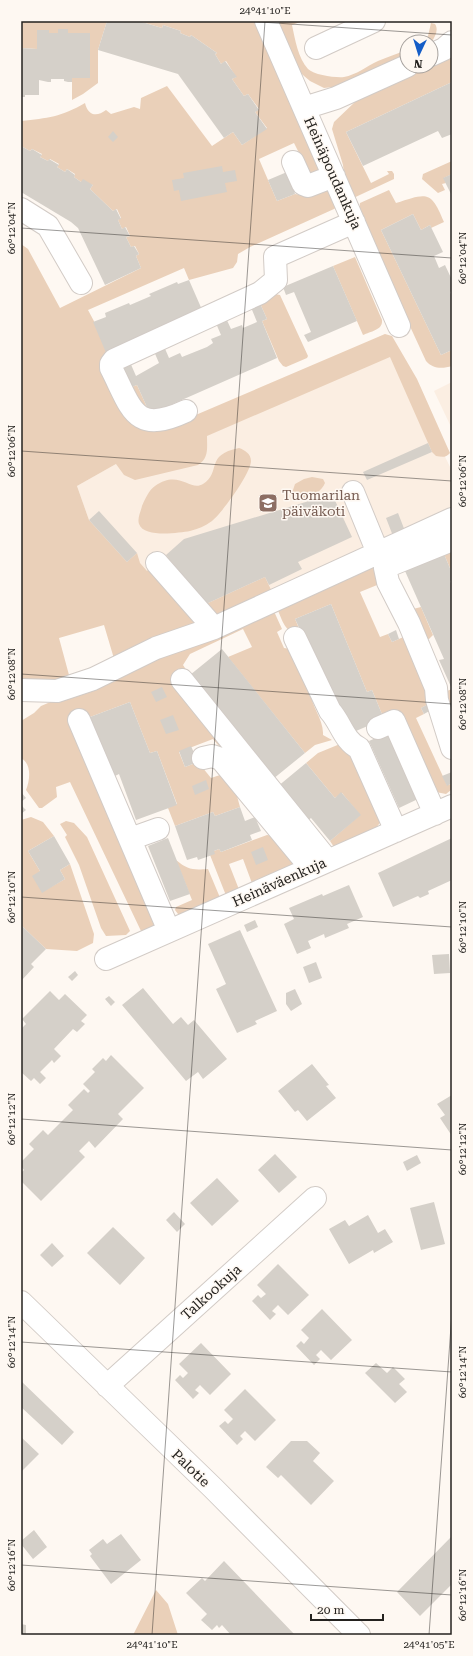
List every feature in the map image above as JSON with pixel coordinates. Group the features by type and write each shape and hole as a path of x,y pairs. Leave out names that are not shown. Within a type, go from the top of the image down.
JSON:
{"street":[{"name":"Heinäpoudankuja","path":"266,21 399,326"},
{"path":"316,48 374,21"},
{"path":"439,51 452,42"},
{"path":"304,108 336,98 399,70"},
{"path":"293,162 303,184 308,186 334,176"},
{"path":"21,209 48,226 81,283"},
{"path":"186,411 174,416 149,421 141,418 134,412 111,368 111,364 114,360 260,292 276,280 275,258 354,222"},
{"path":"353,492 376,547"},
{"path":"274,588 376,547 452,519"},
{"path":"452,540 385,568 388,582 409,623 436,688 437,700 452,748"},
{"path":"21,690 57,691 93,679 156,648 214,628 376,547"},
{"path":"157,563 214,628"},
{"path":"295,638 330,711 335,716 347,739 352,745 360,748 396,831"},
{"path":"182,680 319,864"},
{"path":"79,720 169,931"},
{"path":"378,728 394,721 443,810"},
{"path":"203,758 212,756 221,759 319,864"},
{"name":"Heinäväenkuja","path":"106,959 443,810"},
{"path":"130,839 158,829"},
{"name":"Talkookuja","path":"107,1386 315,1198"},
{"name":"Palotie","path":"21,1302 212,1488 359,1635"}],"shaded area":[{"path":"21,21 107,21 98,50 98,83 72,100 72,78 90,78 90,33 68,33 68,29 58,29 58,33 49,33 49,30 37,30 37,49 21,48"},
{"path":"257,21 325,170 310,175 294,143 259,159 277,201 295,194 307,194 327,187 339,205 334,209 250,247 238,254 237,262 233,268 189,280 184,268 88,310 149,424 198,414 385,334 392,336 417,379 450,453 447,456 442,457 436,456 432,452 390,357 207,436 206,456 198,465 135,480 124,475 116,464 77,486 89,520 127,562 137,553 140,563 147,571 149,569 198,625 115,662 104,625 59,638 69,675 59,682 21,683 21,244 28,249 60,308 141,268 136,256 139,254 135,246 131,247 126,237 130,236 126,227 122,229 118,220 121,218 117,209 113,211 90,189 93,185 81,182 74,177 75,174 67,169 65,172 57,167 59,164 50,159 48,161 40,157 42,154 32,149 30,151 21,146 21,121 54,116 85,103 88,111 93,114 99,114 106,110 111,114 134,107 140,109 141,98 167,86 212,146 233,132 242,145 267,128 255,112 259,109 248,94 244,96 232,79 236,77 226,61 221,64 215,54 217,53 191,35 190,37 180,33 181,31 163,25 162,28 142,22"},
{"path":"274,21 303,21 292,25 297,48 308,69 325,76 348,76 378,61 399,53 399,63 341,86 324,88 310,81 297,70"},
{"path":"431,23 435,24 437,29 436,34 428,34"},
{"path":"448,57 452,59 452,82 346,132 371,183 389,174 387,171 392,171 394,174 394,179 347,201 343,165 332,129 334,122 356,101 409,74 439,74 439,60"},
{"path":"452,161 452,174 444,178 446,183 442,184 445,190 438,193 422,179 423,174"},
{"path":"389,190 396,203 421,196 431,199 444,222 431,228 430,225 421,230 413,214 381,230 441,355 452,350 452,366 438,368 432,366 426,361 360,218 360,203"},
{"path":"355,257 382,320 379,328 363,335 333,266"},
{"path":"275,294 280,295 308,356 307,358 286,367 279,361 262,321 267,319 259,301"},
{"name":"Tuomarilan päiväkoti","path":"385,334 452,471 452,535 195,642 89,520 77,486 116,464"},
{"path":"452,382 452,429 434,391"},
{"path":"137,385 150,414 129,388"},
{"path":"239,448 249,454 251,461 250,467 241,483 217,517 204,526 178,533 154,533 142,528 139,524 139,515 149,492 155,486 163,481 171,480 177,480 198,486 203,484 209,479 217,459 221,455"},
{"path":"312,477 323,479 325,483 319,491 305,498 300,498 292,493 295,484"},
{"path":"452,525 382,583 360,592 380,637 388,634 392,642 408,635 435,701 421,708 424,714 416,718 447,785 451,784 451,790 446,794 436,792 401,712 384,719 372,690 367,692 331,604 295,619 301,633 295,633 284,625 276,606"},
{"path":"452,551 452,573 444,554"},
{"path":"166,555 206,604 265,577 273,594 218,621 161,559"},
{"path":"272,607 282,629 277,632 284,648 297,650 311,689 312,701 323,729 323,735 332,740 315,745 305,753 228,657 252,647 243,629 190,654 183,665 311,858 213,739 179,752 185,767 198,762 211,778 226,773 234,785 240,807 215,816 213,812 175,826 168,808 177,804 157,751 150,753 130,702 90,717 82,713 156,922 154,928 144,932 141,931 70,782 56,787 57,797 42,808 39,808 26,790 29,772 27,764 21,758 21,721 34,713 41,706"},
{"path":"421,607 433,635 429,639 424,639 413,609"},
{"path":"452,689 452,727 442,693"},
{"path":"340,744 346,746 382,820 376,828 334,847 330,841 360,815 342,793 335,798 306,763 318,753"},
{"path":"31,817 43,822 54,836 28,851 40,871 42,892 65,879 60,870 70,864 94,934 93,943 77,951 46,949 21,925 21,820"},
{"path":"66,821 74,823 87,837 130,931 126,935 106,936 101,928 79,865 65,837 67,835 60,824"},
{"path":"267,835 274,836 289,848 295,866 253,886 243,859 229,864 240,892 227,898 210,855 219,849 221,852"},
{"path":"176,860 191,869 208,869 221,900 182,916 178,914 175,910 176,907 192,900"},
{"path":"156,1590 168,1604 178,1635 133,1635"}],"building":[{"path":"107,21 143,21 142,22 162,28 163,25 181,31 180,33 190,37 191,35 217,53 215,54 221,64 225,61 237,77 232,79 244,96 248,94 259,110 255,112 267,129 242,145 233,132 224,138 178,74 98,50"},
{"path":"58,29 68,29 68,33 90,33 90,78 72,78 72,82 64,81 64,79 51,79 51,82 39,80 39,95 25,95 25,97 21,97 21,48 37,49 37,30 49,30 49,33 58,33"},
{"path":"452,82 452,134 442,138 438,131 363,166 346,132"},
{"path":"113,131 118,137 113,142 108,137"},
{"path":"21,146 30,151 32,149 42,155 40,157 48,161 49,159 59,165 57,167 65,172 67,169 81,182 83,179 93,185 90,189 113,211 116,209 121,219 118,220 122,229 125,227 130,236 126,237 131,247 134,246 139,254 136,256 141,268 105,285 78,228 71,222 21,192"},
{"path":"222,166 223,172 235,170 237,181 225,183 227,192 181,201 179,190 174,191 172,180 184,178 183,173"},
{"path":"287,172 295,194 277,201 268,180"},
{"path":"452,174 452,196 443,178"},
{"path":"413,214 421,230 430,225 443,252 434,256 439,268 445,265 452,280 452,291 450,292 452,297 452,350 441,355 381,230"},
{"path":"333,266 357,321 308,342 304,335 311,332 294,292 286,295 283,287"},
{"path":"189,280 203,312 107,355 93,322 106,317 105,313 151,296 149,294 177,282 178,284"},
{"path":"259,301 267,319 262,321 277,358 150,414 137,385 129,388 119,364 129,360 136,376 159,363 153,349 163,344 169,358 180,353 182,357 207,347 213,343 211,339 221,335 215,321 225,316 231,329 242,325 243,328 257,322 250,305"},
{"path":"428,443 432,452 367,480 363,472"},
{"path":"332,494 352,537 298,562 302,569 269,585 265,577 206,604 166,555 184,539"},
{"path":"99,511 137,553 127,562 89,520"},
{"path":"398,513 405,531 393,536 386,518"},
{"path":"444,554 452,573 452,580 450,581 452,586 452,689 439,660 444,659 405,571"},
{"path":"331,604 367,692 372,690 384,719 349,734 295,619"},
{"path":"396,630 399,639 392,642 388,634"},
{"path":"222,649 305,753 273,779 190,675"},
{"path":"162,687 167,697 156,702 151,692"},
{"path":"130,702 150,753 157,751 177,805 136,820 119,774 113,777 90,717"},
{"path":"430,703 433,709 424,714 421,708"},
{"path":"173,715 179,730 166,734 160,720"},
{"path":"389,732 418,799 399,808 369,741"},
{"path":"191,746 198,762 185,767 179,751"},
{"path":"306,763 335,798 341,792 361,815 330,841 311,818 306,822 277,787"},
{"path":"452,772 452,783 447,786 442,776"},
{"path":"206,780 209,789 195,795 192,786"},
{"path":"21,792 26,798 21,802"},
{"path":"21,805 26,810 21,814"},
{"path":"240,807 245,821 255,817 261,831 250,835 252,840 221,852 219,849 214,851 215,854 198,860 197,857 187,860 175,826 213,812 215,816"},
{"path":"54,836 70,864 60,870 65,879 42,893 32,876 40,871 28,851"},
{"path":"168,838 190,894 170,901 148,846"},
{"path":"452,838 452,880 428,891 429,894 420,898 418,896 393,907 378,873"},
{"path":"263,847 268,860 256,865 251,852"},
{"path":"349,885 363,917 347,924 349,928 325,938 324,934 308,941 311,948 297,954 284,924 294,919 289,908 322,894 323,896"},
{"path":"255,920 258,927 247,932 244,925"},
{"path":"21,925 46,949 31,964 34,967 21,981"},
{"path":"240,930 277,1011 255,1021 257,1024 237,1033 216,989 226,984 208,944"},
{"path":"449,954 450,973 434,974 432,955"},
{"path":"316,962 322,978 309,983 303,967"},
{"path":"75,971 78,975 72,981 68,977"},
{"path":"143,988 173,1024 181,1017 188,1025 194,1020 227,1059 203,1079 198,1072 186,1081 122,1005"},
{"path":"295,989 302,1004 291,1011 286,1004 286,993"},
{"path":"50,991 59,1000 65,994 87,1015 81,1021 85,1024 77,1032 73,1029 54,1049 61,1056 54,1063 52,1060 40,1072 46,1078 40,1084 34,1078 31,1081 21,1072 21,1029 26,1024 22,1019"},
{"path":"109,996 115,1002 111,1006 105,999"},
{"path":"111,1055 144,1088 118,1114 123,1119 95,1148 89,1141 79,1151 85,1157 41,1201 21,1181 21,1173 24,1170 21,1166 21,1162 34,1149 29,1144 43,1130 48,1135 73,1110 68,1105 84,1089 88,1093 90,1091 83,1084 95,1072 92,1069 103,1058 106,1061"},
{"path":"312,1064 329,1085 326,1086 336,1098 307,1121 298,1110 295,1112 278,1091"},
{"path":"452,1095 452,1136 440,1118 445,1115 437,1104"},
{"path":"275,1154 297,1177 279,1193 258,1170"},
{"path":"417,1155 421,1163 407,1171 403,1162"},
{"path":"217,1178 239,1201 212,1226 190,1203"},
{"path":"434,1202 445,1244 421,1250 410,1208"},
{"path":"174,1212 185,1224 177,1232 166,1220"},
{"path":"368,1215 378,1233 385,1229 393,1242 374,1253 373,1250 349,1264 329,1229 345,1220 349,1226"},
{"path":"113,1227 145,1258 120,1285 87,1253"},
{"path":"52,1243 64,1256 52,1267 40,1255"},
{"path":"278,1264 309,1295 288,1315 278,1305 272,1311 276,1314 270,1320 252,1301 258,1295 261,1298 266,1294 257,1285"},
{"path":"322,1309 352,1340 331,1360 321,1350 316,1355 320,1359 314,1365 296,1346 301,1341 304,1344 309,1338 301,1330"},
{"path":"201,1343 231,1374 210,1395 200,1385 195,1390 199,1393 193,1399 175,1380 180,1375 183,1378 188,1373 179,1364"},
{"path":"376,1363 387,1373 393,1367 405,1379 399,1384 407,1392 395,1403 365,1373"},
{"path":"21,1381 74,1432 62,1445 21,1407"},
{"path":"245,1389 276,1420 255,1441 245,1431 240,1436 243,1439 237,1445 219,1426 225,1421 228,1424 233,1419 224,1410"},
{"path":"21,1437 39,1454 21,1472"},
{"path":"291,1441 307,1441 320,1453 313,1461 334,1481 311,1505 281,1475 278,1478 266,1467"},
{"path":"34,1530 47,1547 33,1559 21,1544 21,1541"},
{"path":"121,1534 141,1560 111,1584 90,1556 92,1554 89,1550 103,1539 107,1544"},
{"path":"452,1536 452,1584 420,1616 397,1592"},
{"path":"224,1561 295,1635 231,1635 222,1625 219,1628 217,1625 212,1630 201,1620 207,1614 186,1593 202,1578 205,1581"},
{"path":"21,1624 26,1625 26,1635 21,1635"}],"place":[{"name":"Tuomarilan päiväkoti","path":"268,503"}]}
